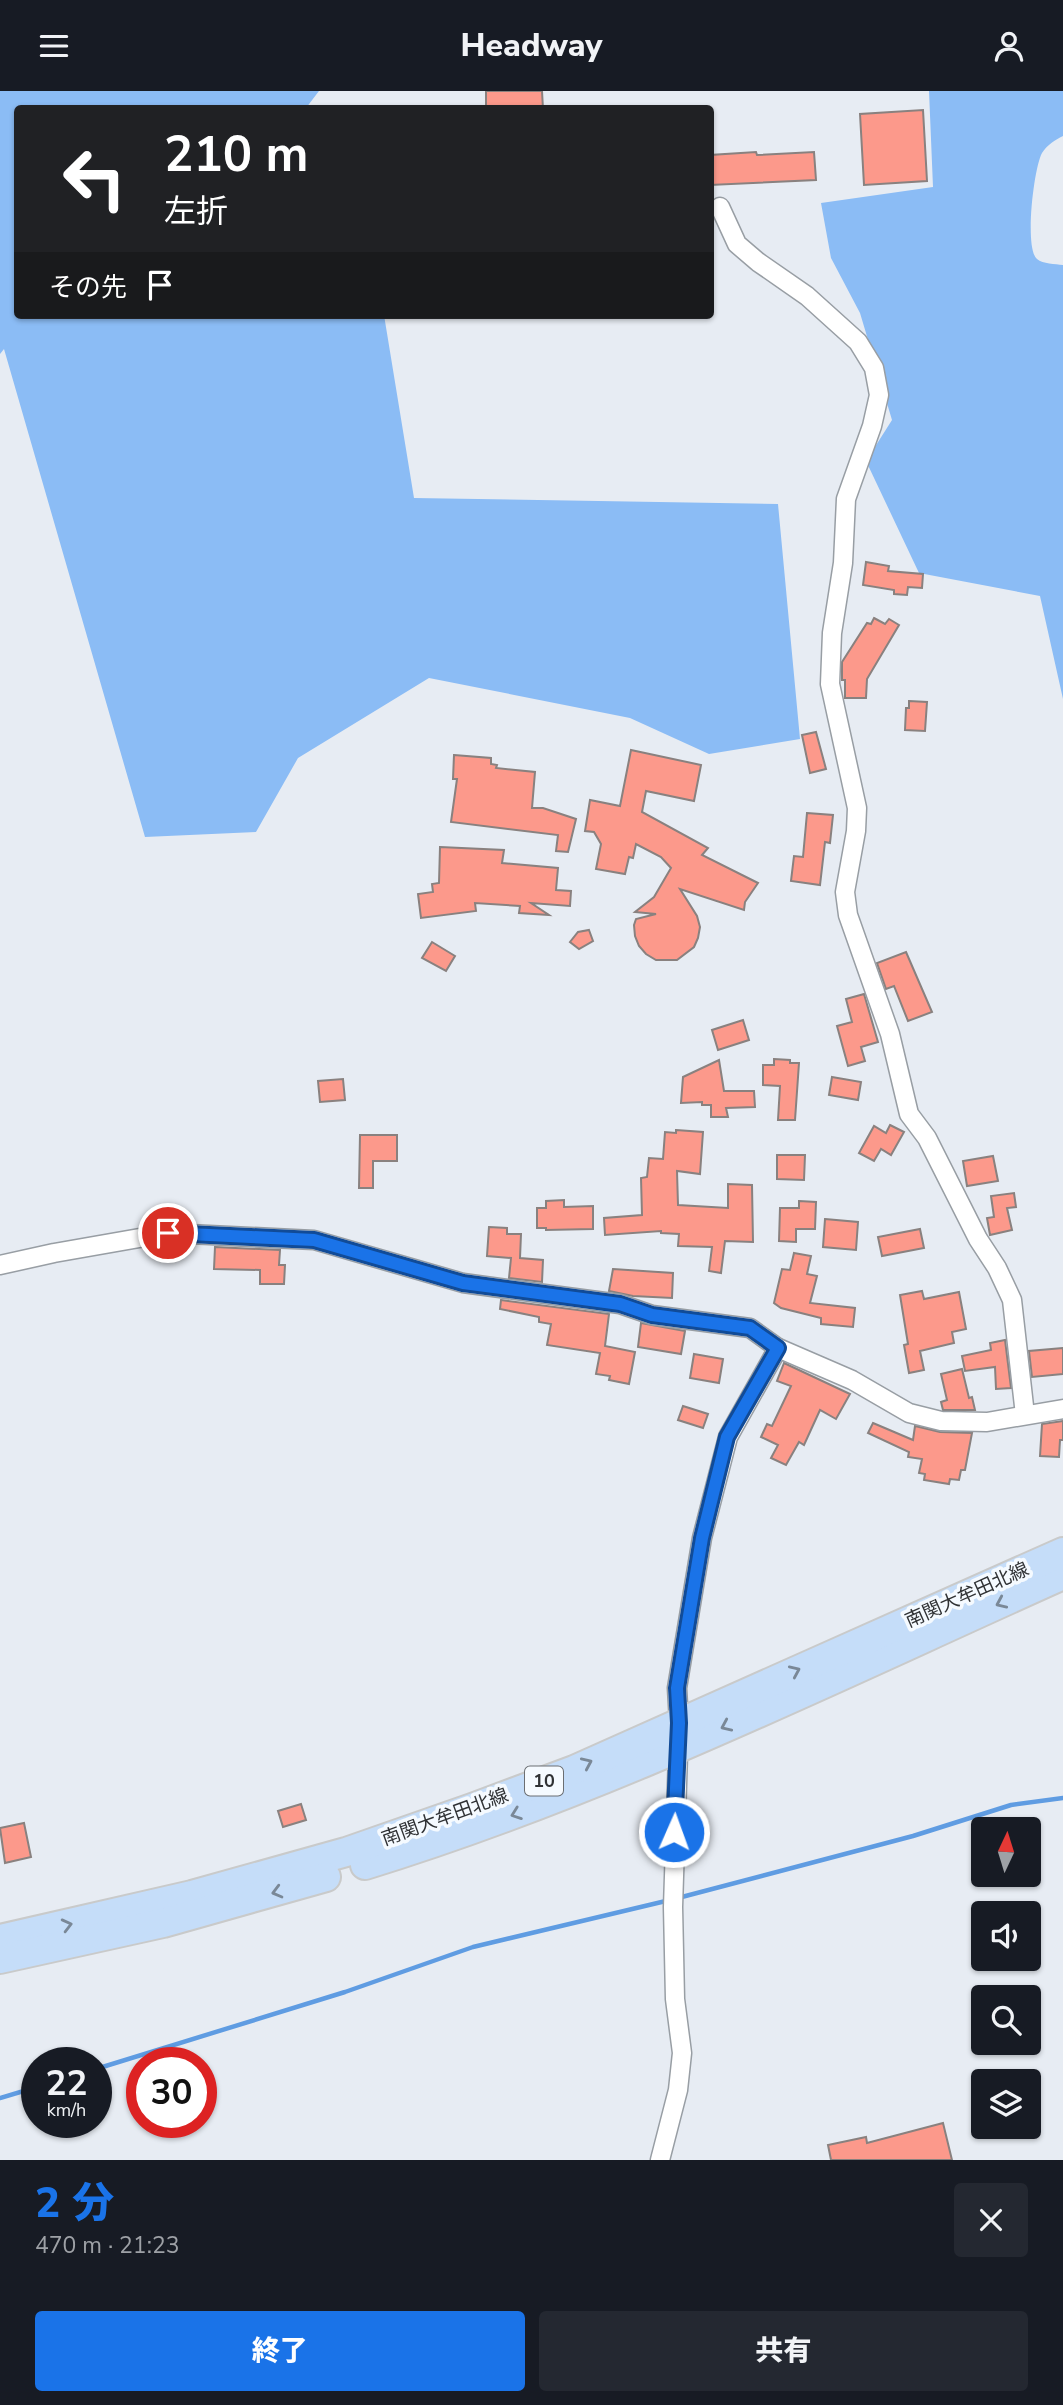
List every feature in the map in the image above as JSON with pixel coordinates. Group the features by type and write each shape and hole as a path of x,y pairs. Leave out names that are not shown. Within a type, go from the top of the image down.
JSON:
{"main road":[{"name":"南関大牟田北線","path":"0,1959 163,1923 287,1889 418,1848 528,1809 1063,1552"},
{"name":"南関大牟田北線","path":"0,1940 179,1898 346,1852 574,1770 678,1736 1063,1575"}],"street":[{"path":"720,207 737,244 807,296 858,342 874,368 879,395 872,426 846,499 843,563 832,633 830,684 857,808 856,831 845,892 848,915 890,1034 909,1114 927,1137 1012,1300 1026,1415"},
{"path":"0,1265 168,1233 314,1240 463,1283 620,1304 652,1315 750,1328 778,1348 852,1380 909,1413 941,1421 987,1422 1063,1409"},
{"path":"660,2160 678,2090 682,2053 675,1999 672,1888 678,1736 677,1688 700,1552 727,1437 778,1348"}],"shaded area":[{"path":"0,91 319,91 308,105 14,105 14,319 385,319 414,498 778,504 800,739 709,754 630,718 429,678 298,758 256,832 145,837 4,349 0,354"},
{"path":"929,91 1063,91 1063,136 1046,148 1039,161 1033,190 1031,240 1037,259 1063,265 1063,699 1040,596 919,573 866,461 892,420 860,313 831,258 821,203 933,187"}],"building":[{"path":"486,91 542,91 543,105 486,105"},
{"path":"923,110 927,181 864,185 860,114"},
{"path":"814,152 816,180 714,185 714,155"},
{"path":"866,562 889,566 888,571 923,574 922,588 908,587 907,595 863,585"},
{"path":"874,618 885,624 889,619 899,625 867,679 866,698 845,698 842,662 867,623 871,624"},
{"path":"909,701 927,702 925,731 905,730"},
{"path":"816,732 826,769 810,773 802,735"},
{"path":"631,750 701,765 694,801 646,791 642,812 708,848 702,855 758,883 745,902 744,910 680,889 697,916 700,927 694,947 677,960 656,960 646,954 639,946 634,925 636,919 656,914 635,912 654,897 671,868 661,857 636,844 625,874 596,869 601,844 594,832 585,831 590,800 620,806"},
{"path":"454,755 491,758 491,764 497,765 496,768 535,772 532,808 543,808 576,819 568,852 556,851 558,835 451,822 457,779 453,779"},
{"path":"807,813 833,815 830,843 825,842 820,885 791,881 794,856 803,857"},
{"path":"440,847 504,850 502,863 558,868 556,890 571,891 570,906 531,903 549,915 519,913 520,906 475,903 476,911 421,918 418,894 433,892 432,884 439,883"},
{"path":"589,930 593,941 579,949 570,942 578,932"},
{"path":"432,942 455,956 446,971 422,958"},
{"path":"906,952 932,1012 908,1021 894,986 886,989 877,963"},
{"path":"864,994 878,1042 861,1047 865,1061 848,1066 837,1026 852,1022 846,999"},
{"path":"743,1020 749,1040 718,1050 712,1030"},
{"path":"774,1059 799,1063 795,1120 778,1120 780,1086 763,1085 763,1065 774,1065"},
{"path":"719,1060 724,1091 754,1091 755,1107 726,1108 728,1117 711,1117 711,1105 702,1105 702,1102 681,1103 683,1077"},
{"path":"832,1077 861,1082 858,1100 829,1095"},
{"path":"343,1079 345,1100 320,1102 318,1081"},
{"path":"890,1125 904,1132 891,1155 881,1149 874,1161 859,1153 874,1126 886,1133"},
{"path":"676,1130 703,1132 700,1174 677,1171 678,1205 728,1208 728,1184 752,1185 753,1242 725,1241 721,1273 709,1271 712,1247 678,1246 679,1234 661,1231 605,1235 604,1218 642,1215 641,1178 647,1177 649,1158 663,1159 665,1132 676,1133"},
{"path":"360,1135 397,1135 397,1161 373,1161 373,1188 359,1188"},
{"path":"777,1155 805,1155 804,1180 777,1179"},
{"path":"993,1156 998,1181 967,1186 963,1161"},
{"path":"1014,1193 1016,1207 1007,1208 1012,1230 990,1235 987,1218 994,1217 991,1196"},
{"path":"564,1200 564,1207 593,1206 593,1229 537,1228 537,1208 546,1208 546,1201"},
{"path":"799,1201 816,1202 815,1229 796,1229 796,1242 779,1241 780,1208 799,1208"},
{"path":"825,1219 858,1222 856,1250 823,1247"},
{"path":"489,1227 507,1228 507,1234 521,1234 520,1258 543,1260 542,1282 509,1278 511,1258 487,1256"},
{"path":"920,1229 924,1248 882,1256 878,1237"},
{"path":"215,1247 280,1250 279,1265 285,1265 284,1284 260,1284 260,1270 214,1269"},
{"path":"794,1253 811,1256 807,1274 817,1276 810,1303 855,1308 853,1327 821,1324 821,1318 781,1308 774,1303 782,1269 790,1270"},
{"path":"613,1269 673,1273 672,1298 633,1296 609,1291"},
{"path":"922,1291 924,1299 959,1292 966,1329 952,1332 954,1343 920,1351 924,1370 909,1373 904,1345 908,1344 900,1295"},
{"path":"501,1300 609,1314 605,1346 635,1352 629,1384 609,1380 610,1376 596,1374 600,1353 547,1345 551,1324 539,1322 539,1317 500,1309"},
{"path":"641,1323 685,1331 681,1354 638,1347"},
{"path":"1005,1340 1011,1388 996,1389 995,1367 965,1371 962,1356 991,1350 990,1343"},
{"path":"1063,1348 1063,1374 1032,1377 1029,1351"},
{"path":"694,1354 723,1359 719,1383 690,1378"},
{"path":"784,1363 850,1394 836,1419 820,1410 804,1445 799,1442 786,1465 771,1458 778,1445 761,1437 767,1424 772,1426 791,1386 777,1381"},
{"path":"962,1369 975,1410 943,1410 941,1402 947,1400 941,1374"},
{"path":"683,1406 708,1414 703,1428 678,1420"},
{"path":"1063,1421 1059,1457 1040,1456 1042,1424"},
{"path":"873,1423 913,1440 915,1426 940,1432 972,1433 965,1470 961,1470 959,1480 950,1479 949,1484 924,1480 925,1474 919,1473 922,1459 908,1457 909,1452 868,1433"},
{"path":"301,1804 306,1820 283,1827 278,1811"},
{"path":"24,1823 31,1857 5,1863 0,1828"},
{"path":"943,2123 952,2160 831,2160 828,2145 866,2137 867,2143"}],"waterway":[{"path":"678,1898 913,1836 1011,1805 1063,1798"},
{"path":"112,2064 345,1992 473,1947 670,1900"},
{"path":"0,2098 21,2092"}],"route":[{"path":"168,1233 314,1240 463,1283 620,1304 652,1315 750,1328 778,1348 727,1437 702,1538 677,1688 679,1723 674,1832"}]}
